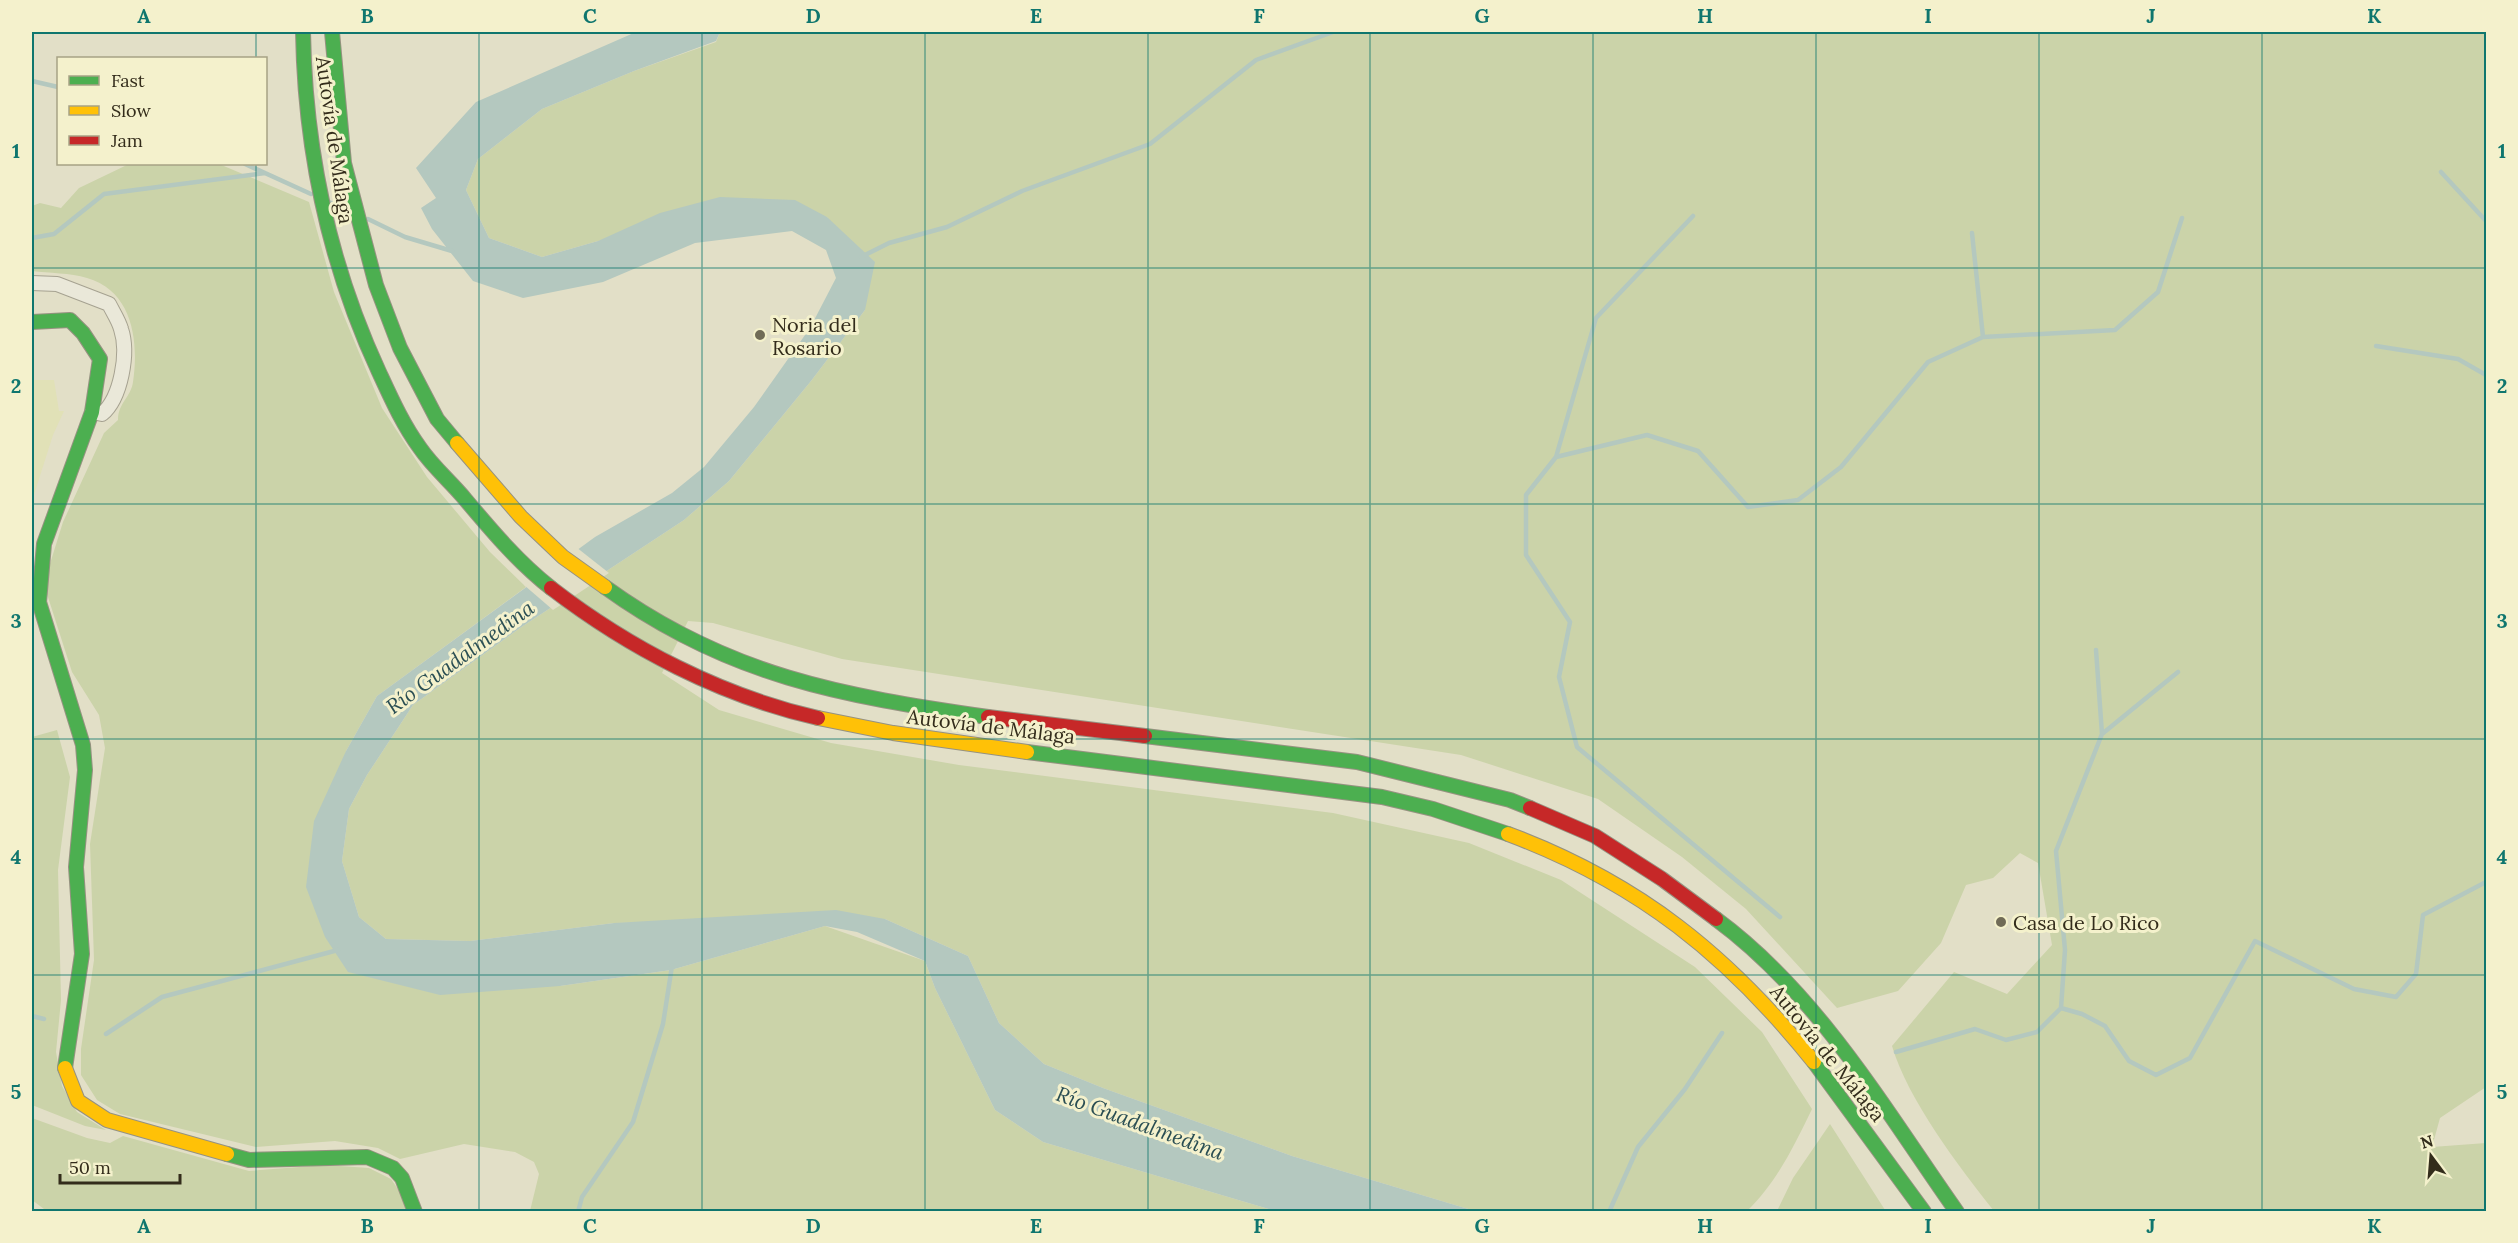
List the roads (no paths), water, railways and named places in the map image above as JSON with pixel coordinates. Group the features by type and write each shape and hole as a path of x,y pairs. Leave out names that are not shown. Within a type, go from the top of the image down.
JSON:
{"main road":[{"name":"Autovía de Málaga","path":"303,32 316,170 330,241 347,297 373,361 417,444 496,536 540,579 587,614 668,661 736,694 807,716 870,729 1371,795 1436,808 1503,830 1583,866 1649,905 1709,949 1750,987 1796,1038 1924,1212"},
{"name":"Autovía de Málaga","path":"332,37 344,163 376,285 400,348 437,419 521,517 563,557 628,604 680,636 755,669 821,688 893,703 1010,720 1357,762 1510,800 1595,836 1724,925 1771,967 1813,1013 1853,1065 1957,1212"},
{"path":"32,322 70,320 83,333 100,359 92,412 44,544 39,602 83,745 85,770 76,867 82,954 65,1070 78,1101 107,1120 249,1160 367,1157 393,1168 402,1178 415,1212"},
{"path":"1896,1173 1907,1212"}],"street":[{"path":"32,283 57,284 109,304 122,331 123,370 111,406 102,414 92,412"}],"water":[{"name":"Río Guadalmedina","path":"636,32 720,32 716,41 634,71 542,109 478,159 466,190 489,238 542,257 598,241 660,213 720,197 795,200 827,217 875,262 865,310 811,381 729,481 684,520 520,628 413,705 367,775 349,809 342,861 359,917 386,939 470,941 614,923 836,910 885,919 968,956 999,1023 1044,1064 1103,1088 1292,1156 1475,1211 1275,1211 1043,1142 995,1110 935,988 925,961 857,932 825,926 671,970 560,986 440,995 348,972 325,937 306,887 314,821 346,751 377,696 595,537 672,493 704,467 754,407 810,328 836,278 826,250 792,231 695,243 603,282 523,298 473,281 432,229 421,208 436,198 416,168 476,102"}],"waterway":[{"path":"861,257 889,243 947,227 1022,191 1150,144 1256,60 1333,32"},
{"path":"32,81 57,87"},
{"path":"247,165 311,194"},
{"path":"2441,172 2486,221"},
{"path":"32,238 54,234 104,194 265,173"},
{"path":"329,202 349,211"},
{"path":"1556,457 1596,318 1693,216"},
{"path":"1780,917 1577,747 1559,677 1570,622 1526,555 1526,495 1556,457 1647,435 1698,451 1748,507 1798,500 1841,467 1928,362 1983,337 2115,330 2158,292 2182,218"},
{"path":"368,219 405,237 452,251"},
{"path":"1972,233 1983,337"},
{"path":"2376,346 2458,359 2486,375"},
{"path":"2061,1008 2065,950 2056,851 2102,734 2096,650"},
{"path":"2102,734 2178,672"},
{"path":"1896,1052 1975,1029 2006,1040 2037,1032 2061,1008 2082,1014 2105,1026 2129,1061 2156,1075 2190,1058 2255,941 2354,989 2396,997 2416,974 2423,915 2486,882"},
{"path":"106,1034 162,997 338,950"},
{"path":"578,1212 582,1197 633,1122 663,1024 672,966"},
{"path":"32,1016 44,1019"},
{"path":"1609,1212 1638,1147 1685,1089 1722,1033"}],"place":[{"name":"Noria del Rosario","path":"760,335"},
{"name":"Casa de Lo Rico","path":"2001,922"}]}
